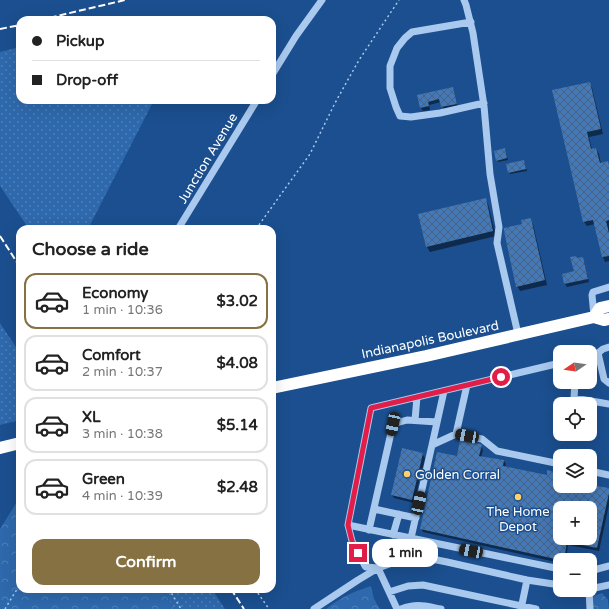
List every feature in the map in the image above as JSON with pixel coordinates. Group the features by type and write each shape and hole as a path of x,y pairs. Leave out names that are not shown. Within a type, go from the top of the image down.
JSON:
{"highway":[{"name":"Indianapolis Boulevard","path":"594,317 600,308 609,306"},
{"name":"Indianapolis Boulevard","path":"276,387 426,356 594,317 604,320 609,319"},
{"path":"0,448 16,444"}],"street":[{"path":"276,69 296,36 322,0"},
{"path":"464,0 473,33 484,103 490,174 499,227 497,243 518,334"},
{"path":"470,22 412,32 397,48 390,66 390,88 400,116 411,118 484,103"},
{"name":"Junction Avenue","path":"180,225 255,104"},
{"path":"594,317 593,292 609,287"},
{"path":"609,347 598,353 604,379 609,383"},
{"path":"378,568 366,567 352,541 348,525 371,408 553,365"},
{"path":"456,434 467,385"},
{"path":"575,389 574,398 609,404"},
{"path":"411,538 444,391"},
{"path":"415,420 417,397"},
{"path":"369,530 393,424 407,420 437,422"},
{"path":"432,445 456,434 482,439 497,451 553,463"},
{"path":"597,472 609,475"},
{"path":"374,508 416,518"},
{"path":"393,534 399,514"},
{"path":"348,525 553,568"},
{"path":"314,609 378,568 406,560 427,558 527,580 553,584"},
{"path":"597,569 609,566"},
{"path":"378,568 397,609"},
{"path":"522,607 527,580"},
{"path":"389,592 408,586 423,585 536,609"},
{"path":"597,588 609,585"},
{"path":"589,597 590,609"},
{"path":"401,609 417,605 441,609"}],"path":[{"path":"259,225 310,154 335,103 360,60 399,0"},
{"path":"5,609 16,591"},
{"path":"171,593 181,609"},
{"path":"259,593 269,609"}],"green space":[{"path":"16,48 16,104 152,104 90,225 26,225 0,186 0,52"},
{"path":"0,323 16,347 16,421 0,425"},
{"path":"16,503 16,593 164,593 174,609 0,609 0,529"},
{"path":"371,586 374,599 380,609 326,609 347,595"},
{"path":"164,593 215,593 225,609 174,609"},
{"path":"602,593 608,600 609,609 593,609 592,598 597,597 597,595"}],"building":[{"path":"590,82 601,129 587,132 591,149 596,148 600,163 608,161 609,165 609,220 606,221 609,233 609,256 602,257 593,220 583,222 552,90"},
{"path":"453,87 457,104 441,107 439,99 428,102 429,106 420,108 417,95"},
{"path":"505,148 507,158 496,161 494,151"},
{"path":"524,160 526,169 508,173 506,164"},
{"path":"486,198 493,231 426,247 418,214"},
{"path":"531,218 545,280 516,287 504,228 522,224 521,220"},
{"path":"576,256 577,258 583,257 588,279 564,284 562,274 574,271 570,257"},
{"name":"The Home Depot","path":"460,440 480,444 482,445 479,456 504,460 503,466 547,475 547,470 553,471 553,493 597,493 597,486 609,488 597,548 582,545 597,545 597,501 553,501 553,545 566,545 565,553 553,553 553,558 420,529 437,452 457,456"},
{"name":"Golden Corral","path":"402,448 423,453 412,500 391,495"}],"railway":[{"path":"57,16 125,0"},
{"path":"0,29 16,26"},
{"path":"0,236 16,261"},
{"path":"234,593 244,609"}],"place":[{"name":"Golden Corral","path":"407,474"},
{"name":"The Home Depot","path":"518,497"}],"route":[{"path":"358,553 352,541 348,525 371,408 501,377"}]}
